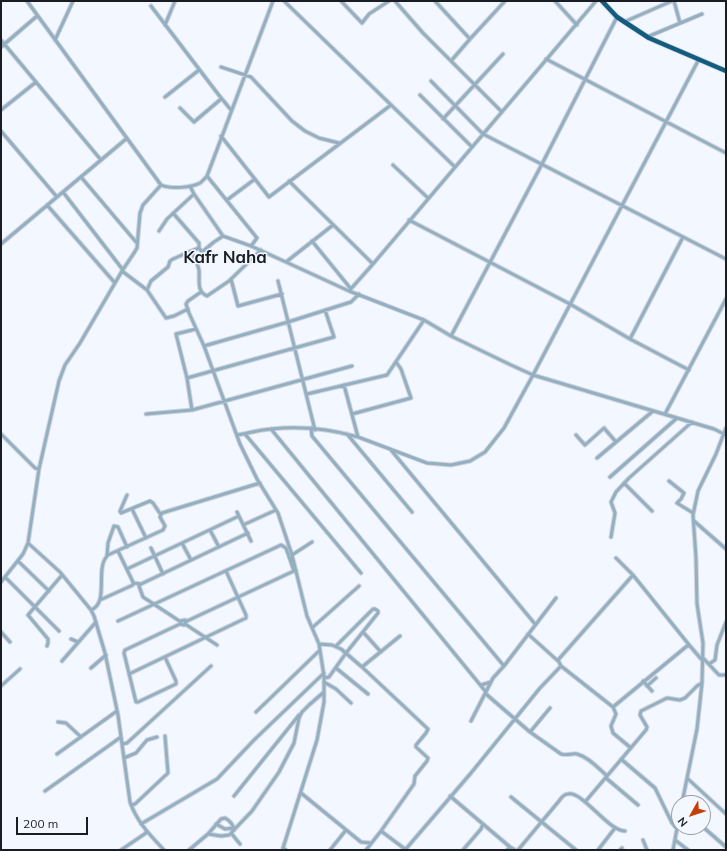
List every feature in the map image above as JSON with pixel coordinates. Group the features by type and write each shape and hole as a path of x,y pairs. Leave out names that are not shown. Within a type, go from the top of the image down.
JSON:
{"highway":[{"path":"602,1 617,17 648,37 726,71"}],"street":[{"path":"27,1 161,185 168,188 196,185 202,182 207,176 221,136 274,1"},
{"path":"55,40 73,1"},
{"path":"165,25 175,1"},
{"path":"284,1 455,167"},
{"path":"341,1 362,22 369,14 389,1"},
{"path":"395,1 423,33 502,112"},
{"path":"435,1 470,39"},
{"path":"451,61 505,1"},
{"path":"555,1 576,25"},
{"path":"350,290 596,1"},
{"path":"624,22 673,1 680,24"},
{"path":"151,6 221,99 231,110"},
{"path":"648,37 702,14"},
{"path":"1,47 37,16"},
{"path":"451,336 586,80 617,17"},
{"path":"1,40 101,160"},
{"path":"443,119 503,54"},
{"path":"546,59 726,153"},
{"path":"237,435 270,429 313,429 358,437 427,463 451,465 470,461 485,452 504,428 533,375 699,59"},
{"path":"221,66 251,77 292,121 305,131 319,138 339,144"},
{"path":"165,97 199,70"},
{"path":"431,81 483,134 726,259"},
{"path":"1,110 36,82"},
{"path":"420,95 472,147"},
{"path":"180,108 194,122 221,99"},
{"path":"221,136 269,197 391,105"},
{"path":"1,131 57,197"},
{"path":"1,244 126,138"},
{"path":"393,165 428,198"},
{"path":"207,176 257,238 251,246"},
{"path":"81,177 136,241 137,248"},
{"path":"227,200 255,179"},
{"path":"289,181 373,264"},
{"path":"1,582 23,554 28,543 39,469 50,417 63,371 122,270 137,248 138,222 143,205 161,185"},
{"path":"190,186 223,236 261,250 359,294 424,320 451,336 533,375 692,422 725,434"},
{"path":"63,192 122,270 147,290 166,318 188,309"},
{"path":"159,231 164,222 194,194"},
{"path":"47,206 115,283"},
{"path":"174,213 199,243 199,248 202,252 223,236"},
{"path":"409,220 570,304 630,339 688,370"},
{"path":"286,262 333,225"},
{"path":"630,339 683,237"},
{"path":"312,241 350,290"},
{"path":"147,290 151,281 168,267 173,259 199,248"},
{"path":"192,251 199,270 198,285 201,292 207,296 231,279 261,250"},
{"path":"231,279 238,306 282,294"},
{"path":"278,281 307,394 313,429 312,436 504,666"},
{"path":"201,292 186,304 204,346 240,444 276,510 292,555 306,612 319,644 324,673 324,702 317,740 284,848 286,850"},
{"path":"204,346 351,302 359,294"},
{"path":"665,414 726,299"},
{"path":"721,308 726,310"},
{"path":"187,378 334,337 325,310"},
{"path":"307,394 387,375 424,320"},
{"path":"192,410 187,378 176,334 196,328"},
{"path":"352,414 411,398 401,369 396,362"},
{"path":"146,414 192,410 352,366"},
{"path":"344,385 358,437"},
{"path":"597,458 653,411"},
{"path":"610,477 677,418"},
{"path":"611,537 615,514 611,502 616,492 624,483 692,422"},
{"path":"576,434 585,445 604,428 616,442"},
{"path":"684,795 697,728 703,659 703,643 697,604 693,513 698,491 725,434 726,428"},
{"path":"270,429 486,693 515,720 561,754 566,756 575,754 586,758 606,775 606,778 638,805"},
{"path":"1,434 35,468 39,469"},
{"path":"245,434 361,573"},
{"path":"347,434 412,512"},
{"path":"390,449 535,624"},
{"path":"669,480 684,493 677,503 693,513"},
{"path":"161,514 260,483"},
{"path":"624,483 652,511"},
{"path":"107,556 164,529 161,514 151,501 122,513 120,512 127,495"},
{"path":"132,509 146,538"},
{"path":"243,525 276,510"},
{"path":"236,512 251,540"},
{"path":"127,569 239,516"},
{"path":"693,521 726,549"},
{"path":"91,610 96,607 100,600 104,560 107,556 108,543 114,526 118,527 127,547"},
{"path":"210,530 219,547"},
{"path":"134,583 141,584 248,534"},
{"path":"292,555 312,542"},
{"path":"28,543 62,575 91,610 106,655 117,711 131,805 141,824 164,850"},
{"path":"182,543 191,560"},
{"path":"118,621 283,545 286,548 295,570"},
{"path":"151,548 163,574"},
{"path":"118,551 134,583"},
{"path":"616,558 633,575 690,646 719,675 726,675"},
{"path":"18,561 49,591"},
{"path":"165,657 176,683 138,702 135,701 124,653 125,650 295,570"},
{"path":"129,674 246,618 247,616 226,571"},
{"path":"47,646 48,639 41,633 28,615 62,575"},
{"path":"558,661 633,575"},
{"path":"5,577 58,631"},
{"path":"100,600 132,586 134,583"},
{"path":"141,584 139,586 143,598 217,645"},
{"path":"313,628 359,586"},
{"path":"471,721 493,678 504,666 556,598"},
{"path":"324,680 329,678 346,653 378,614 375,609 336,646"},
{"path":"62,661 96,622"},
{"path":"709,664 715,660 717,645 726,622"},
{"path":"1,632 10,642"},
{"path":"363,632 381,652"},
{"path":"528,634 558,661 561,666 613,707 616,714 611,726 613,733 631,748"},
{"path":"362,667 400,636"},
{"path":"71,639 78,642"},
{"path":"319,644 336,646 346,653 428,729 416,744 416,747 428,758 428,760 415,776 414,784 366,850"},
{"path":"613,707 687,646 690,646"},
{"path":"256,712 320,650"},
{"path":"91,668 106,655"},
{"path":"122,744 127,743 148,725 211,666"},
{"path":"381,831 405,850 515,720 540,688 561,666"},
{"path":"336,668 368,694"},
{"path":"1,686 20,669"},
{"path":"141,824 217,779 254,740 324,673"},
{"path":"647,686 656,678"},
{"path":"324,680 351,703"},
{"path":"643,681 652,691"},
{"path":"481,685 491,682"},
{"path":"585,802 647,728 640,715 640,711 667,698 680,700 685,698 702,683"},
{"path":"234,796 302,712 324,692"},
{"path":"530,732 550,708"},
{"path":"58,754 117,711"},
{"path":"240,844 231,833 252,811 279,772 294,744 299,718 302,712"},
{"path":"58,722 66,723 81,737"},
{"path":"131,805 135,804 168,774 165,736"},
{"path":"44,791 121,737"},
{"path":"124,758 136,753 147,740 157,737"},
{"path":"621,759 656,788 671,821"},
{"path":"687,778 726,814"},
{"path":"301,793 361,842 371,843"},
{"path":"518,850 541,821 566,794 572,794 585,802 615,828 620,831 625,831"},
{"path":"450,796 515,850"},
{"path":"511,797 576,850"},
{"path":"189,850 208,834 221,819 228,819 234,829"},
{"path":"216,824 225,829 234,829"},
{"path":"463,850 481,829 483,824"},
{"path":"598,850 615,828"},
{"path":"121,850 146,833 146,830"},
{"path":"330,850 346,830"},
{"path":"711,833 726,847"},
{"path":"208,834 221,836 229,835"},
{"path":"673,850 676,835"},
{"path":"643,840 647,850"},
{"path":"675,840 688,850"},
{"path":"507,850 510,847"}],"district":[{"name":"Kafr Naha","path":"225,258"}]}
